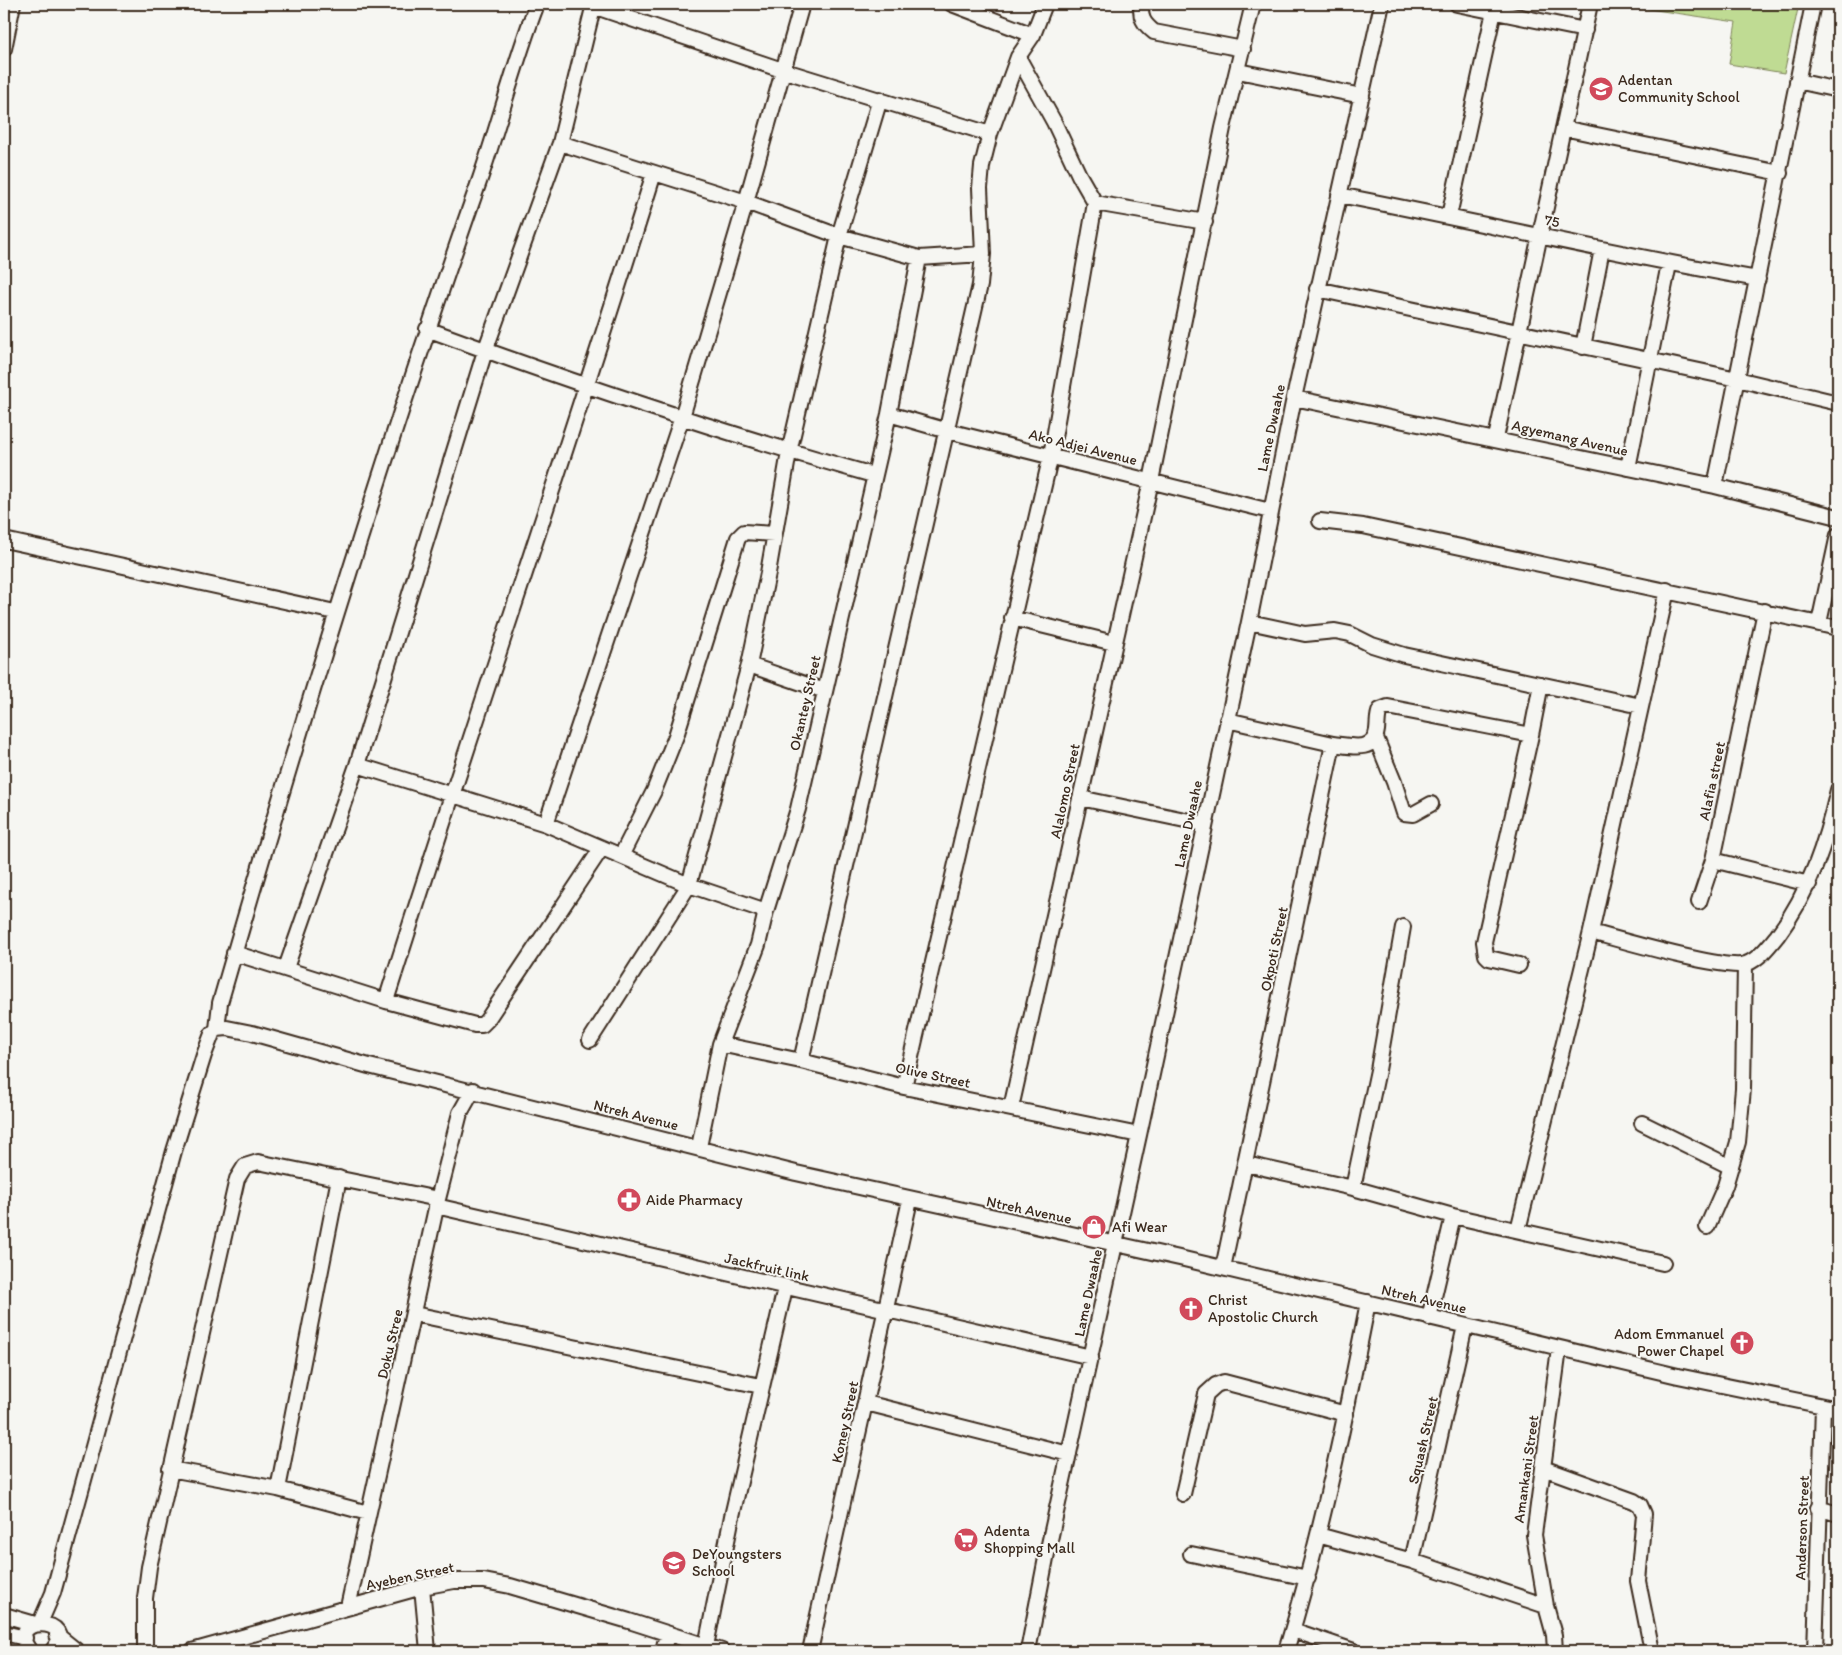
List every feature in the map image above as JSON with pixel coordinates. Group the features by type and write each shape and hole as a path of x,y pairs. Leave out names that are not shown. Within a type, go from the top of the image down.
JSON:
{"street":[{"path":"4,49 13,4"},
{"path":"52,1651 56,1645 46,1628 53,1593 174,1150 204,1054 216,1029 220,1003 234,953 336,612 426,329 496,132 527,29 537,4"},
{"path":"546,824 682,417 802,4"},
{"path":"952,4 1033,35"},
{"path":"801,1061 948,431 980,284 984,254 980,188 982,166 990,134 1018,57 1033,35 1045,4"},
{"path":"1142,4 1140,10 1144,24 1154,32 1243,49"},
{"name":"Alalomo Street","path":"1011,1108 1151,481 1223,128 1253,4"},
{"name":"Lame Dwaahe","path":"1028,1651 1204,824 1249,622 1294,398 1382,4"},
{"path":"1456,4 1584,30"},
{"path":"1496,438 1590,4"},
{"path":"1716,486 1813,4"},
{"path":"286,968 357,765 486,351 560,143 594,5 782,70 990,134"},
{"path":"1449,216 1494,12"},
{"path":"904,1087 1051,455 1095,203 1079,175 1054,122 1018,57"},
{"path":"1238,71 1362,96"},
{"path":"1797,81 1838,90"},
{"path":"590,1040 689,885 749,665 768,573 789,452 839,236 880,99"},
{"path":"1563,128 1780,173"},
{"path":"560,143 746,202 839,236 919,258 984,254"},
{"path":"386,1001 451,794 588,387 654,173"},
{"name":"75","path":"1339,194 1540,235 1669,264 1758,279"},
{"path":"1095,203 1205,222"},
{"path":"1583,347 1602,249"},
{"name":"Okantey Street","path":"699,1147 720,1044 758,945 766,911 798,809 873,475 889,414 919,258"},
{"path":"1628,468 1669,264"},
{"path":"1318,289 1650,362 1737,378 1838,402"},
{"path":"426,329 588,387 789,452 873,475"},
{"name":"Agyemang Avenue","path":"1294,398 1496,438 1716,486 1838,517"},
{"name":"Ako Adjei Avenue","path":"889,414 948,431 1051,455 1270,512"},
{"path":"1320,521 1363,526 1838,628"},
{"path":"621,856 654,791 676,736 738,538 744,532 774,534"},
{"path":"1819,624 1838,535"},
{"path":"4,540 336,612"},
{"path":"1518,1230 1591,932 1667,590"},
{"name":"Alafia street","path":"1699,902 1712,860 1765,612"},
{"path":"1012,618 1114,643"},
{"path":"1249,622 1305,634 1323,631 1350,634 1372,646 1404,654 1641,706"},
{"path":"749,665 825,691"},
{"path":"1519,965 1489,958 1486,955 1484,942 1532,735 1541,684"},
{"path":"1431,804 1413,814 1404,813 1376,738 1377,716 1380,710 1388,707 1532,735"},
{"path":"1227,720 1333,744 1359,747 1371,744 1376,738"},
{"name":"Okpoti Street","path":"1223,1268 1333,744"},
{"path":"357,765 546,824 689,885 766,911"},
{"path":"1591,932 1665,952 1728,963 1745,964 1758,957 1786,923 1809,884 1829,827 1838,790"},
{"path":"1080,798 1204,824"},
{"path":"234,953 386,1001 475,1025 482,1025 601,849"},
{"path":"1712,860 1809,884"},
{"path":"1353,1188 1378,1070 1403,927"},
{"path":"1707,1227 1731,1167 1738,1142 1743,1089 1745,964"},
{"name":"Ntreh Avenue","path":"216,1029 227,1028 252,1033 369,1066 473,1090 910,1200 1223,1268 1559,1349 1838,1409"},
{"name":"Olive Street","path":"720,1044 801,1061 904,1087 1139,1135"},
{"name":"Doku Stree","path":"348,1607 414,1314 437,1202 460,1113 473,1090"},
{"path":"1642,1123 1731,1167"},
{"name":"Jackfruit link","path":"145,1651 145,1598 149,1567 237,1179 245,1166 258,1162 339,1178 785,1288 1091,1357"},
{"path":"1246,1164 1353,1188 1453,1216 1663,1263"},
{"path":"278,1489 339,1178"},
{"name":"Koney Street","path":"810,1651 910,1200"},
{"path":"1429,1318 1453,1216"},
{"path":"706,1646 761,1386 785,1288"},
{"path":"1286,1651 1308,1578 1346,1414 1368,1302"},
{"path":"414,1314 761,1386"},
{"name":"Squash Street","path":"1412,1561 1465,1326"},
{"name":"Amankani Street","path":"1555,1651 1554,1635 1546,1606 1534,1535 1559,1349"},
{"path":"1183,1494 1206,1394 1216,1385 1224,1382 1346,1414"},
{"path":"866,1403 1069,1454"},
{"name":"Anderson Street","path":"1815,1651 1818,1508 1823,1406"},
{"path":"1543,1468 1634,1501 1640,1505 1644,1514 1638,1581 1652,1651"},
{"path":"170,1469 278,1489 368,1513"},
{"path":"1818,1508 1838,1514"},
{"path":"1318,1535 1412,1561 1546,1606"},
{"path":"1191,1554 1308,1578"},
{"name":"Ayeben Street","path":"192,1651 422,1587 454,1581 493,1582 620,1618 722,1651"},
{"path":"422,1587 428,1651"},
{"path":"4,1615 46,1628 77,1651"},
{"path":"4,1633 28,1645 28,1630 46,1628"},
{"path":"1293,1630 1354,1651"},
{"path":"663,1651 667,1634"}],"green space":[{"path":"1615,4 1799,4 1784,73 1729,64 1736,22"}],"place":[{"name":"Adentan Community School","path":"1601,89"},
{"name":"Aide Pharmacy","path":"629,1200"},
{"name":"Afi Wear","path":"1094,1227"},
{"name":"Christ Apostolic Church","path":"1191,1309"},
{"name":"Adom Emmanuel Power Chapel","path":"1742,1343"},
{"name":"Adenta Shopping Mall","path":"966,1540"},
{"name":"DeYoungsters School","path":"674,1563"}]}
